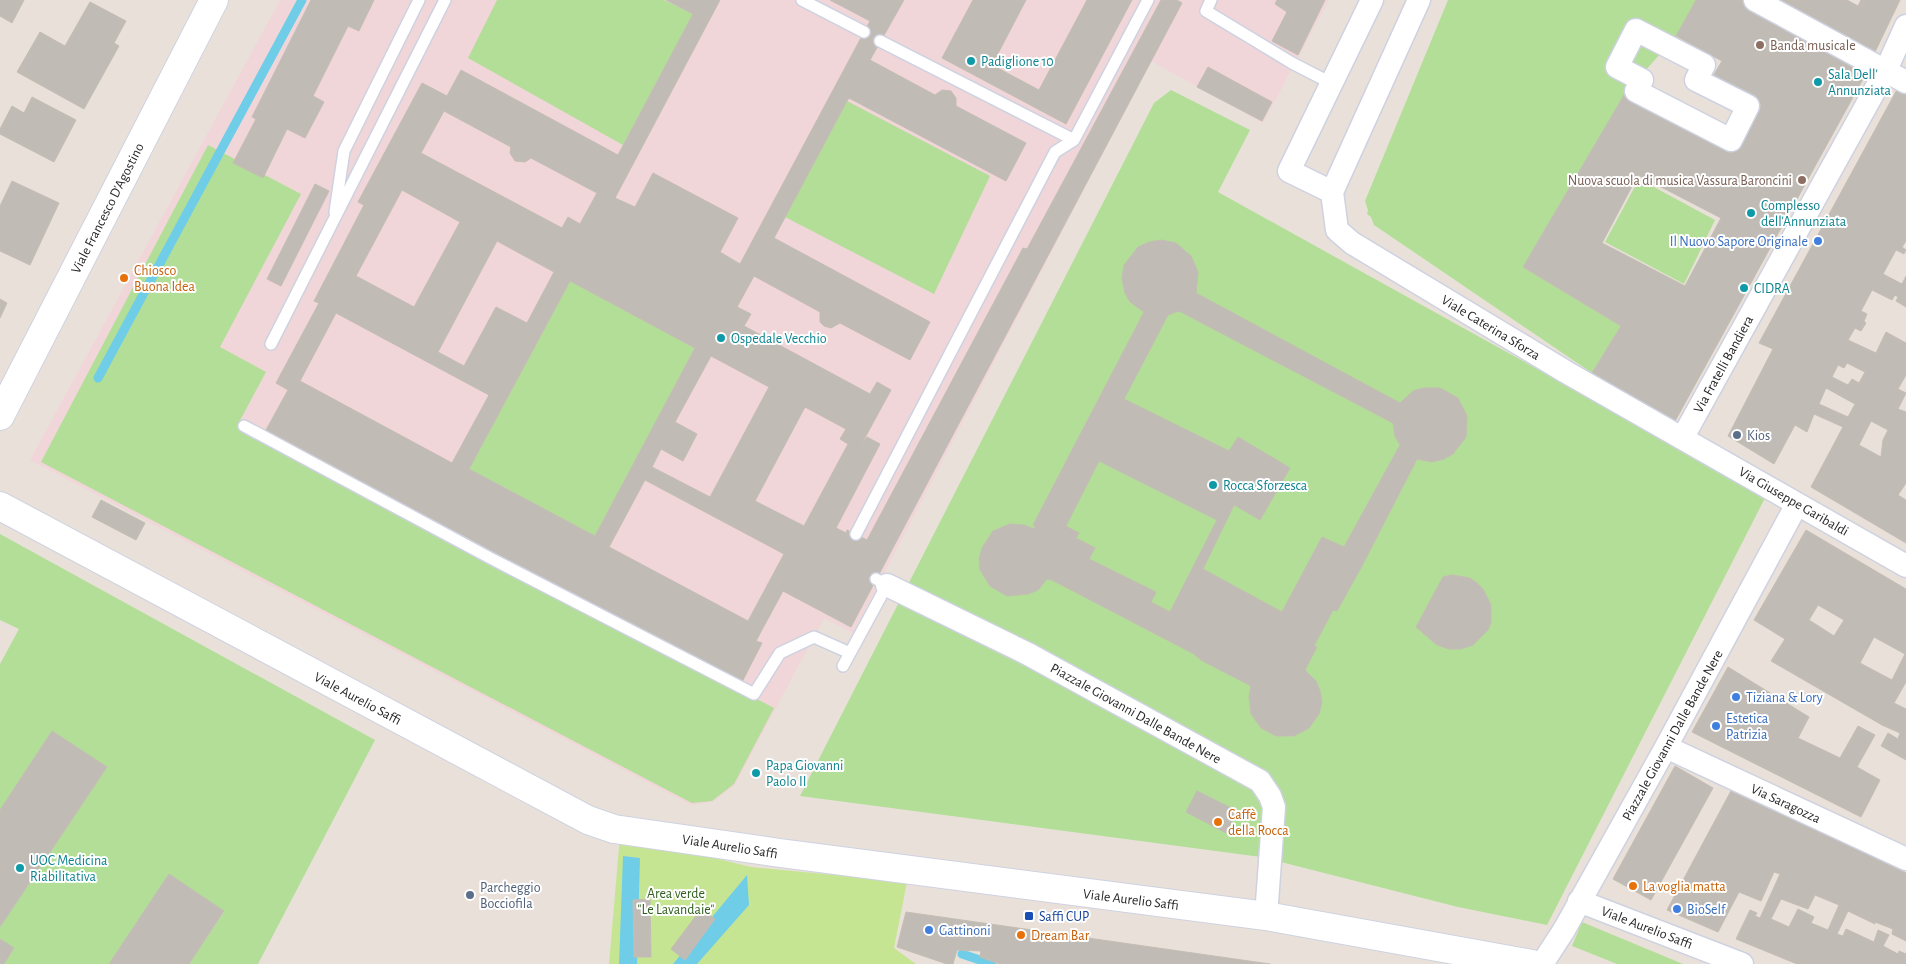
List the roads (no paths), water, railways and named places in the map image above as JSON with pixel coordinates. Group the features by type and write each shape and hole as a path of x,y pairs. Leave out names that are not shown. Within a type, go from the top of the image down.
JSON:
{"street":[{"name":"Viale Francesco D'Agostino","path":"0,416 214,0"},
{"path":"1372,0 1289,171 1332,192 1419,0"},
{"path":"1755,0 1906,82"},
{"name":"Via Fratelli Bandiera","path":"1683,437 1886,70 1906,26"},
{"path":"1636,30 1704,64 1696,80 1748,106 1731,140 1636,92 1642,80 1617,67 1636,30"},
{"name":"Viale Caterina Sforza","path":"1332,192 1337,230 1352,243 1566,372 1683,437"},
{"name":"Via Giuseppe Garibaldi","path":"1683,437 1906,566"},
{"name":"Piazzale Giovanni Dalle Bande Nere","path":"1531,964 1579,901 1666,747 1797,504"},
{"name":"Viale Aurelio Saffi","path":"0,506 458,752 588,820 614,829 780,853 1266,916 1531,964"},
{"name":"Piazzale Giovanni Dalle Bande Nere","path":"882,582 1028,654 1260,781 1270,796 1274,807 1266,916"},
{"name":"Via Saragozza","path":"1666,747 1906,859"},
{"name":"Viale Aurelio Saffi","path":"1579,901 1742,964"}],"lane":[{"path":"333,221 344,152 419,0"},
{"path":"271,344 445,0"},
{"path":"802,0 864,32"},
{"path":"856,534 1055,152 1074,140 1148,0"},
{"path":"1211,0 1206,11 1292,63 1331,83"},
{"path":"880,40 1074,140"},
{"path":"244,426 492,559 754,694 780,653 814,637 850,653"},
{"path":"843,666 882,582"}],"water":[{"path":"623,856 640,858 637,964 619,964"},
{"path":"747,875 749,905 697,964 673,964"}],"waterway":[{"path":"98,378 302,0"},
{"path":"962,954 992,964"}],"place":[{"name":"Banda musicale","path":"1760,45"},
{"name":"Padiglione 10","path":"971,61"},
{"name":"Sala Dell' Annunziata","path":"1818,82"},
{"name":"Nuova scuola di musica Vassura Baroncini","path":"1802,180"},
{"name":"Complesso dell'Annunziata","path":"1751,213"},
{"name":"Il Nuovo Sapore Originale","path":"1818,241"},
{"name":"Chiosco Buona Idea","path":"124,278"},
{"name":"CIDRA","path":"1744,288"},
{"name":"Ospedale Vecchio","path":"721,338"},
{"name":"Kios","path":"1737,435"},
{"name":"Rocca Sforzesca","path":"1213,485"},
{"name":"Tiziana & Lory","path":"1736,697"},
{"name":"Estetica Patrizia","path":"1716,726"},
{"name":"Papa Giovanni Paolo II","path":"756,773"},
{"name":"Caffè della Rocca","path":"1218,822"},
{"name":"UOC Medicina Riabilitativa","path":"20,868"},
{"name":"La voglia matta","path":"1633,886"},
{"name":"Parcheggio Bocciofila","path":"470,895"},
{"name":"BioSelf","path":"1677,909"},
{"name":"Saffi CUP","path":"1029,916"},
{"name":"Gattinoni","path":"929,930"},
{"name":"Dream Bar","path":"1021,935"}],"park label":[{"name":"Area verde \"Le Lavandaie\"","path":"676,902"}]}
